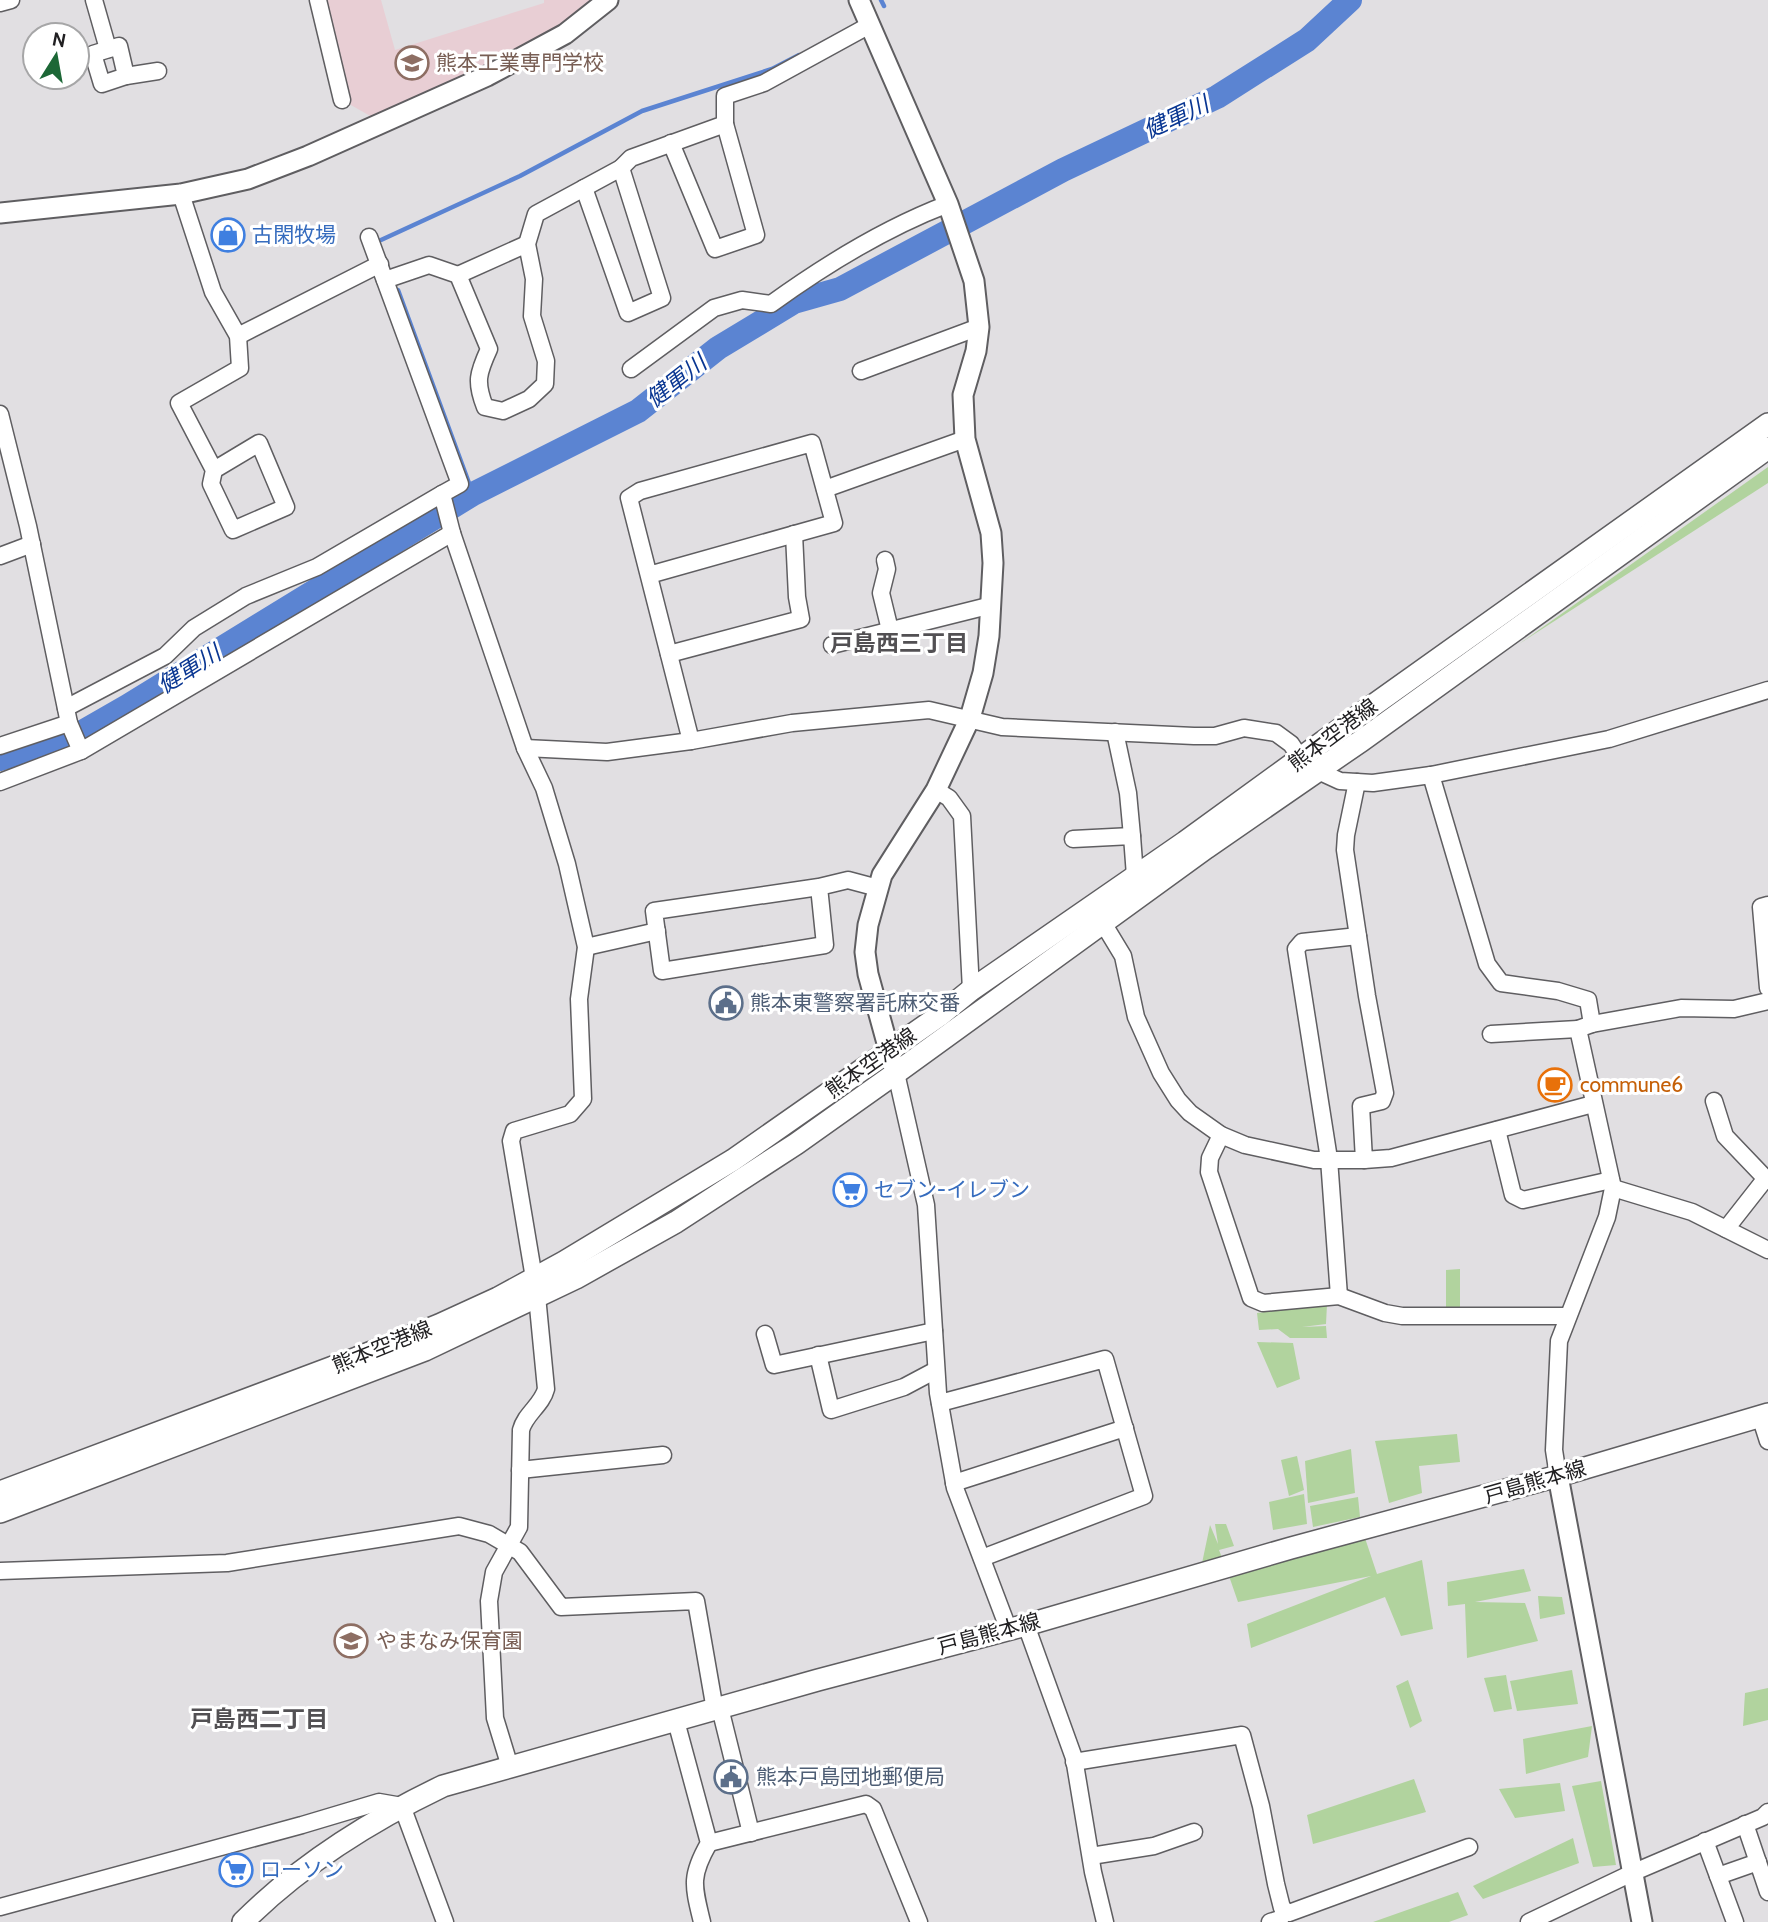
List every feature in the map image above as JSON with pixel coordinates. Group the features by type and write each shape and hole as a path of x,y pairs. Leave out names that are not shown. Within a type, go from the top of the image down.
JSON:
{"main road":[{"name":"熊本空港線","path":"0,1492 357,1358 536,1287 676,1222 796,1144 1275,802 1308,765 1375,704 1768,424"},
{"name":"熊本空港線","path":"0,1513 425,1350 536,1287 733,1160 1135,876 1308,765 1361,741 1768,448"},
{"name":"戸島熊本線","path":"243,1922 314,1861 401,1806 443,1786 1291,1548 1558,1476 1764,1415"}],"street":[{"path":"0,3 12,0"},
{"path":"94,0 108,49"},
{"path":"318,0 342,100"},
{"path":"0,213 181,194 248,179 488,76 565,34 608,0"},
{"path":"859,0 868,26 948,204 974,281 979,327 976,351 963,396 965,439 991,533 993,563 992,605 982,673 970,718 936,790 894,854 878,888 868,925 865,952 868,974 896,1073 926,1205 936,1370 954,1483 982,1558 1017,1626 1074,1762 1105,1922"},
{"path":"671,143 715,249 756,235 725,124 725,96 764,83 868,26"},
{"path":"126,76 119,46 93,54 102,84 126,76 158,71"},
{"path":"458,275 489,349 477,386 485,407 503,411 529,399 545,384 547,361 531,316 534,279 527,244 536,214 621,168 631,158 725,124"},
{"path":"584,188 628,313 662,298 621,168"},
{"path":"181,194 213,292 238,337 240,368 179,403 214,470 211,484 233,530 286,507 259,443 214,470"},
{"path":"631,369 714,308 742,300 771,304 805,280 908,219 948,204"},
{"path":"0,746 67,715 164,656 194,628 246,596 317,568 460,484 369,237"},
{"path":"238,337 382,272 429,265 458,275 527,244"},
{"path":"861,371 979,327"},
{"path":"0,414 32,544 67,715 81,751"},
{"path":"825,489 965,439"},
{"path":"649,575 834,523 812,443 640,491 629,498 691,741"},
{"path":"442,494 452,533 525,748 544,788 567,864 586,947 579,999 583,1099 570,1114 514,1131 512,1141 536,1287 545,1389 544,1396 523,1421 519,1527 494,1572 489,1601 495,1718 510,1767"},
{"path":"0,782 81,751 452,533"},
{"path":"669,654 801,619 797,597 794,534"},
{"path":"0,556 32,544"},
{"path":"885,559 887,569 881,593 890,630"},
{"path":"832,645 992,605"},
{"path":"525,748 607,752 691,741 792,723 929,710 1002,727 1194,736 1215,736 1244,728 1265,731 1276,733 1291,744 1308,765 1340,781 1373,783 1431,775 1609,739 1768,690"},
{"path":"1115,732 1128,793 1135,876"},
{"path":"1431,775 1487,964 1501,983 1558,991 1588,1000 1585,1026 1593,1104 1612,1184 1607,1217 1559,1341 1554,1450 1642,1922"},
{"path":"1357,782 1345,843 1385,1093 1382,1101 1361,1106 1364,1160"},
{"path":"936,790 949,798 962,816 971,990"},
{"path":"1073,839 1132,836"},
{"path":"819,887 825,945 662,971 654,911 819,887 848,880 878,888"},
{"path":"1768,905 1761,907 1768,988"},
{"path":"1103,923 1123,956 1136,1017 1161,1073 1178,1100 1190,1113 1221,1135 1245,1145 1314,1160 1391,1158 1593,1104"},
{"path":"586,947 657,931"},
{"path":"1339,1296 1329,1159 1296,949 1302,942 1358,936"},
{"path":"1491,1034 1585,1026 1681,1008 1734,1009 1768,1002"},
{"path":"1714,1101 1725,1136 1767,1179 1726,1229"},
{"path":"1497,1130 1513,1195 1517,1199 1612,1184 1692,1212 1768,1250"},
{"path":"1221,1135 1210,1158 1209,1172 1251,1298 1263,1303 1339,1296 1385,1313 1402,1316 1568,1316"},
{"path":"765,1334 774,1365 934,1331"},
{"path":"818,1355 831,1410 904,1387 936,1370"},
{"path":"940,1403 1105,1359 1144,1496 982,1558"},
{"path":"1764,1415 1768,1441"},
{"path":"954,1483 1125,1428"},
{"path":"520,1470 663,1455"},
{"path":"0,1571 226,1563 459,1526 489,1534 520,1552 561,1607 696,1601 718,1709 751,1833"},
{"path":"676,1721 709,1843 696,1866 694,1889 702,1922"},
{"path":"1074,1762 1242,1735 1261,1806 1282,1908 1289,1913 1469,1847"},
{"path":"0,1907 379,1802 401,1806 445,1922"},
{"path":"709,1843 866,1804 873,1809 919,1922"},
{"path":"1529,1922 1768,1812"},
{"path":"1745,1824 1768,1892"},
{"path":"1091,1856 1154,1846 1194,1832"},
{"path":"1705,1841 1735,1922"},
{"path":"1718,1876 1758,1862"},
{"path":"1564,1905 1569,1922"},
{"path":"1270,1922 1280,1919 1285,1911"}],"shaded area":[{"name":"熊本工業専門学校","path":"319,0 381,0 395,50 544,3 544,0 596,0 560,27 466,77 372,117 342,100"}],"green space":[{"path":"1768,467 1768,483 1519,644"},
{"path":"1460,1269 1460,1310 1446,1310 1446,1270"},
{"path":"1327,1304 1326,1324 1302,1327 1326,1326 1327,1338 1290,1338 1278,1329 1259,1330 1257,1313"},
{"path":"1257,1342 1293,1343 1300,1379 1277,1388"},
{"path":"1457,1434 1460,1462 1419,1466 1422,1493 1389,1503 1375,1441"},
{"path":"1351,1449 1355,1493 1308,1503 1305,1461"},
{"path":"1297,1456 1304,1490 1289,1496 1281,1460"},
{"path":"1304,1494 1307,1524 1273,1530 1269,1502"},
{"path":"1358,1497 1360,1517 1313,1527 1310,1506"},
{"path":"1215,1524 1226,1524 1234,1546 1219,1550 1224,1563 1201,1568 1210,1525 1218,1544"},
{"path":"1362,1529 1377,1574 1422,1560 1433,1629 1401,1636 1385,1597 1251,1648 1247,1624 1371,1576 1238,1602 1229,1576"},
{"path":"1524,1569 1531,1591 1475,1602 1525,1603 1538,1641 1467,1658 1465,1604 1448,1606 1447,1582"},
{"path":"1538,1596 1562,1597 1565,1614 1540,1619"},
{"path":"1572,1670 1578,1704 1517,1711 1510,1681"},
{"path":"1506,1675 1512,1709 1494,1712 1484,1678"},
{"path":"1408,1680 1422,1721 1410,1728 1396,1686"},
{"path":"1768,1688 1768,1720 1743,1726 1745,1693"},
{"path":"1592,1726 1588,1757 1526,1774 1523,1739"},
{"path":"1414,1779 1426,1812 1313,1844 1307,1815"},
{"path":"1601,1781 1616,1865 1593,1867 1572,1786"},
{"path":"1560,1783 1565,1811 1515,1818 1499,1789"},
{"path":"1573,1838 1579,1863 1483,1899 1473,1886"},
{"path":"1458,1892 1468,1915 1449,1922 1373,1922"}],"waterway":[{"path":"881,0 884,6"},
{"name":"健軍川","path":"0,759 72,738 126,707 473,494 638,411 718,348 794,302 840,289 1063,170 1217,97 1307,40 1350,0"},
{"path":"381,240 520,176 642,111 772,69 799,55"},
{"path":"398,290 473,494"}],"place":[{"name":"熊本工業専門学校","path":"412,63"},
{"name":"古閑牧場","path":"228,235"},
{"name":"熊本東警察署託麻交番","path":"726,1003"},
{"name":"commune6","path":"1555,1085"},
{"name":"セブン-イレブン","path":"850,1190"},
{"name":"やまなみ保育園","path":"351,1641"},
{"name":"熊本戸島団地郵便局","path":"731,1777"},
{"name":"ローソン","path":"236,1870"}],"district":[{"name":"戸島西三丁目","path":"899,643"},
{"name":"戸島西二丁目","path":"259,1719"}]}
